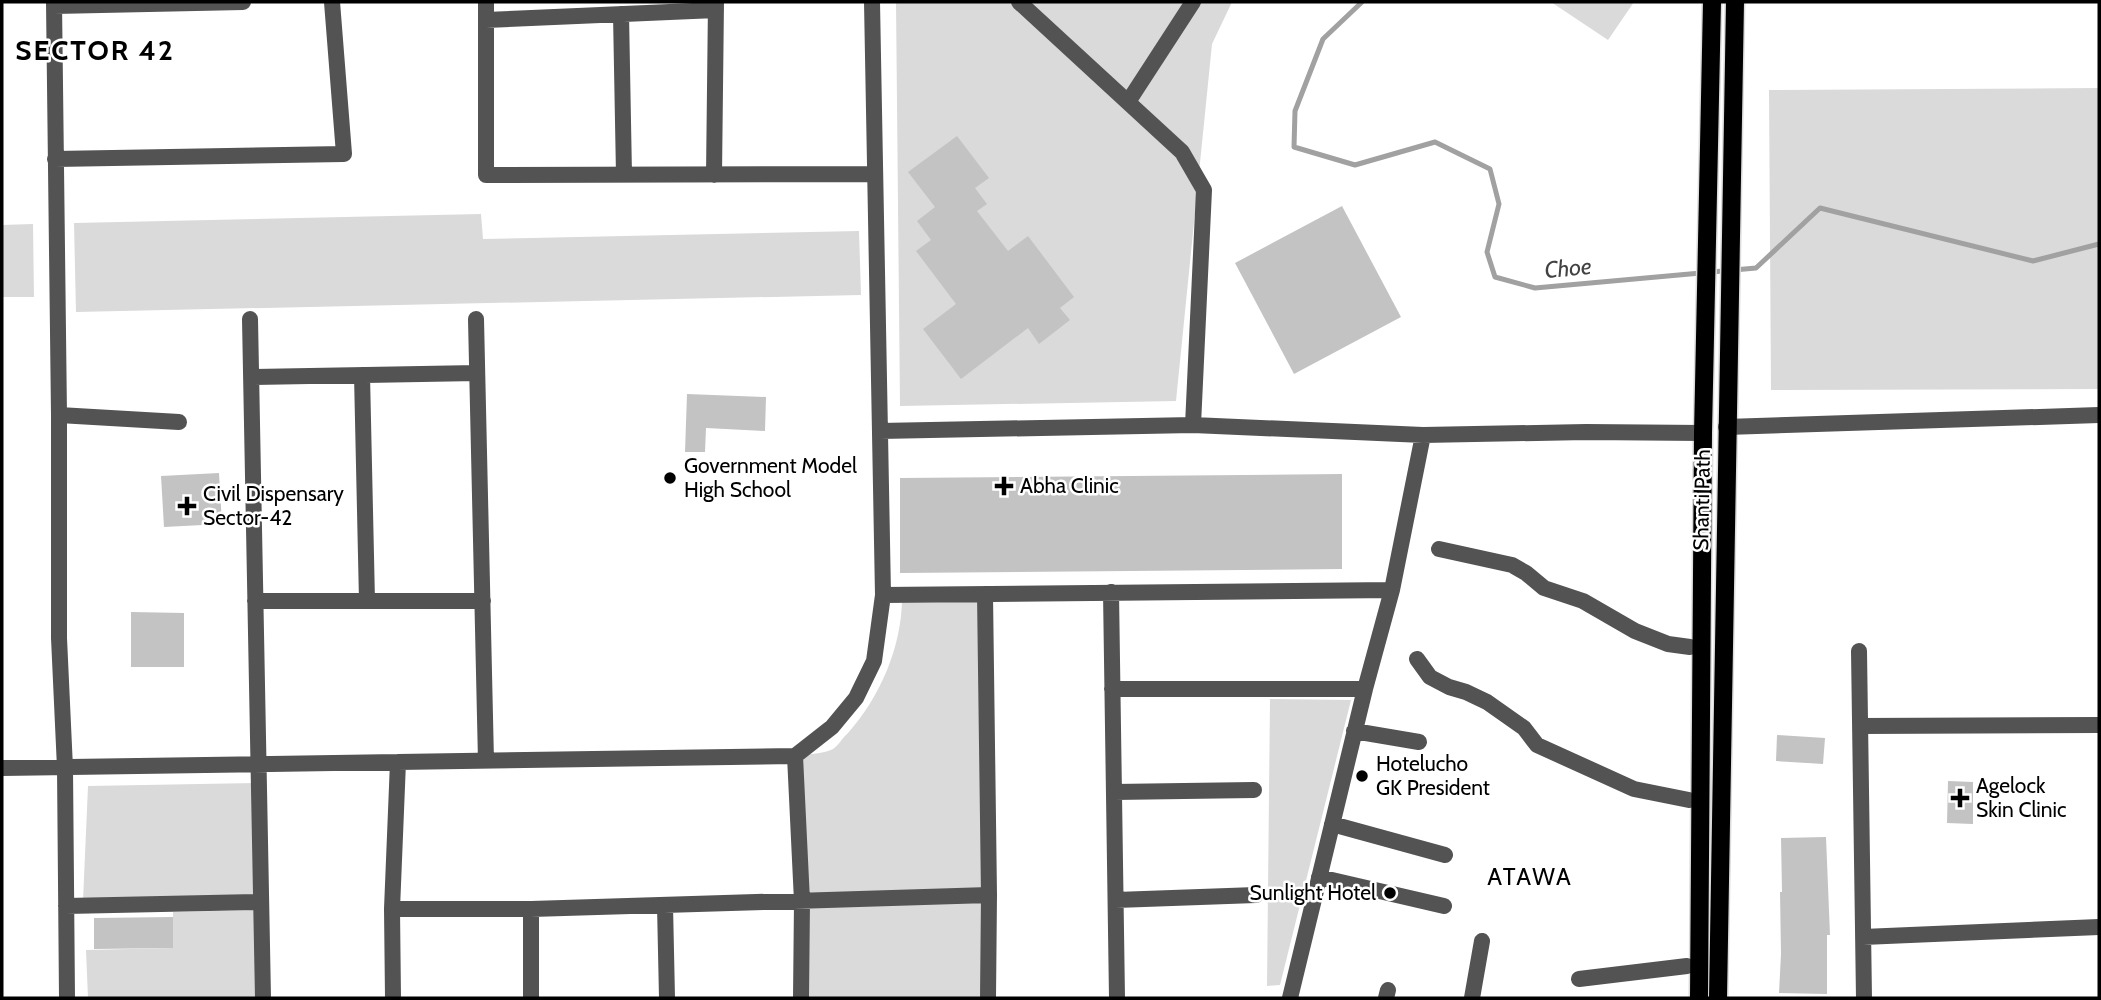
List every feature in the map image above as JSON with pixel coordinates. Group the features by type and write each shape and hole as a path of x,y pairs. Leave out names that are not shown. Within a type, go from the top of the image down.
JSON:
{"main road":[{"name":"Shanti Path","path":"1699,998 1703,433 1712,2"},
{"name":"Shanti Path","path":"1718,998 1735,2"}],"street":[{"path":"67,998 65,768 59,638 60,415 54,4 243,2"},
{"path":"55,159 344,154 332,2"},
{"path":"486,2 486,175 875,174"},
{"path":"2,768 795,756 832,727 856,698 874,661 883,594 872,2"},
{"path":"1019,2 1182,152 1204,190 1193,425"},
{"path":"1128,102 1192,2"},
{"path":"486,20 621,14 716,6 714,175"},
{"path":"621,14 624,175"},
{"path":"250,319 263,998"},
{"path":"476,319 486,761"},
{"path":"251,377 477,373"},
{"path":"362,375 367,601"},
{"path":"60,415 179,422"},
{"path":"1726,427 2099,415"},
{"path":"880,431 1193,425 1423,435 1703,433"},
{"path":"1290,998 1354,731 1392,590 1423,435"},
{"path":"1439,549 1512,565 1544,588 1583,601 1635,631 1668,644 1690,647"},
{"path":"883,594 1392,590"},
{"path":"1111,592 1117,998"},
{"path":"985,594 988,998"},
{"path":"255,601 483,601"},
{"path":"1859,651 1864,998"},
{"path":"1417,659 1430,677 1487,702 1524,728 1537,745 1634,789 1689,800"},
{"path":"1112,690 1365,689"},
{"path":"1860,726 2099,724"},
{"path":"1354,731 1419,742"},
{"path":"795,756 802,901 801,998"},
{"path":"393,998 392,909 398,762"},
{"path":"1114,792 1254,790"},
{"path":"1332,824 1445,855"},
{"path":"1319,877 1444,906"},
{"path":"392,909 531,909 989,895"},
{"path":"1116,900 1256,895"},
{"path":"66,906 260,902"},
{"path":"665,905 667,998"},
{"path":"531,909 531,998"},
{"path":"1863,937 2099,927"},
{"path":"1472,998 1482,941"},
{"path":"1579,979 1687,966"}],"shaded area":[{"path":"896,2 1232,2 1212,44 1176,401 900,406"},
{"path":"1551,2 1634,2 1608,40"},
{"path":"2099,88 2099,389 1771,390 1769,90"},
{"path":"481,214 483,239 859,231 861,295 76,312 74,223"},
{"path":"33,224 34,297 2,297 2,225"},
{"path":"902,594 985,594 989,998 801,998 795,756 833,749 870,703 894,650 899,632"},
{"path":"1270,699 1351,700 1280,985 1267,986"},
{"path":"259,783 259,895 83,901 88,786"},
{"path":"260,910 263,998 88,998 86,950 173,948 173,912"}],"building":[{"path":"957,136 989,178 975,188 987,204 977,211 1008,251 1028,236 1074,297 1060,308 1070,320 1039,344 1028,328 961,379 923,329 956,304 916,251 931,240 917,221 935,207 908,172"},
{"path":"1342,206 1401,317 1294,374 1235,263"},
{"path":"687,394 766,397 765,431 706,428 705,452 685,452"},
{"path":"219,473 222,524 164,527 161,476"},
{"path":"1342,474 1342,569 900,573 900,478"},
{"path":"131,612 184,613 184,667 131,667"},
{"path":"1777,735 1825,738 1823,764 1776,761"},
{"path":"1948,781 1973,782 1973,824 1947,823"},
{"path":"1826,837 1830,935 1827,935 1827,994 1779,993 1781,838"},
{"path":"173,917 173,948 94,949 94,918"}],"waterway":[{"name":"Choe","path":"1362,2 1323,39 1295,111 1294,147 1355,165 1435,142 1490,169 1499,204 1487,252 1495,277 1535,288 1756,268 1820,208 2033,261 2099,244"}],"place":[{"name":"Government Model High School","path":"670,478"},
{"name":"Abha Clinic","path":"1004,486"},
{"name":"Civil Dispensary Sector-42","path":"187,506"},
{"name":"Hotelucho GK President","path":"1362,776"},
{"name":"Agelock Skin Clinic","path":"1960,798"},
{"name":"Sunlight Hotel","path":"1390,893"}],"district":[{"name":"SECTOR 42","path":"95,50"},
{"name":"ATAWA","path":"1530,877"}]}
